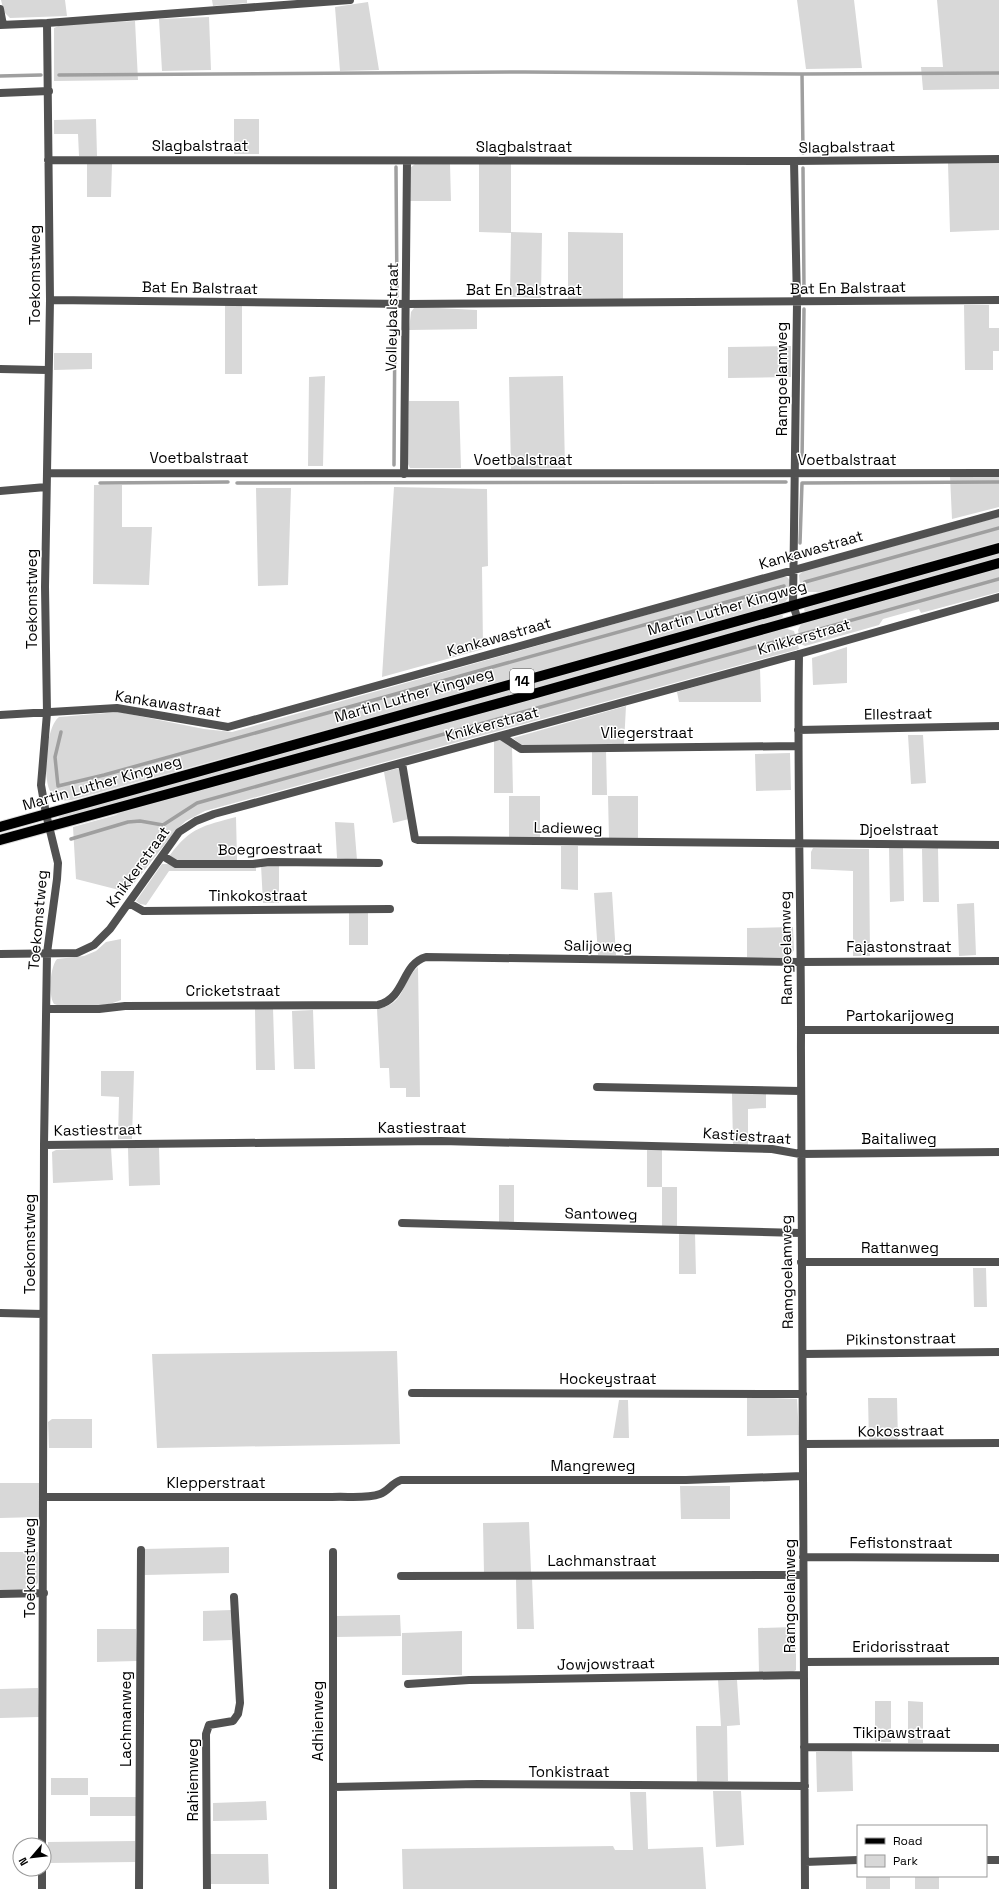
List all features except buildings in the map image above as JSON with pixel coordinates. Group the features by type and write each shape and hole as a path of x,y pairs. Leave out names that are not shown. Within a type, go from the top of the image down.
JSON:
{"main road":[{"name":"Martin Luther Kingweg","path":"0,827 999,548"},
{"name":"Martin Luther Kingweg","path":"0,840 798,620 999,563"}],"street":[{"path":"0,8 2,25 47,23 350,0"},
{"name":"Toekomstweg","path":"42,1837 44,1593 43,1314 47,953 58,868 41,785 47,713 45,587 47,370 50,300 48,160 49,91 47,23"},
{"path":"0,93 49,91"},
{"name":"Slagbalstraat","path":"48,160 794,161 999,159"},
{"name":"Volleybalstraat","path":"404,474 407,304 407,161"},
{"name":"Ramgoelamweg","path":"794,161 797,303 795,569 793,605 798,620"},
{"name":"Bat En Balstraat","path":"50,300 407,304 797,303 999,300"},
{"path":"0,369 47,370"},
{"name":"Voetbalstraat","path":"47,473 999,473"},
{"path":"0,491 46,487"},
{"name":"Kankawastraat","path":"0,715 117,708 228,727 999,513"},
{"name":"Knikkerstraat","path":"0,954 77,953 86,950 102,938 129,903 179,832 196,821 214,814 799,654 999,597"},
{"name":"Ramgoelamweg","path":"799,654 797,746 801,1030 800,1233 803,1354 805,1889"},
{"name":"Ellestraat","path":"798,730 999,726"},
{"name":"Vliegerstraat","path":"501,736 521,749 797,746"},
{"name":"Ladieweg","path":"402,763 417,840 799,844"},
{"name":"Djoelstraat","path":"799,844 999,845"},
{"name":"Boegroestraat","path":"163,856 176,864 253,864 269,862 379,863"},
{"name":"Tinkokostraat","path":"129,903 143,911 390,909"},
{"name":"Salijoweg","path":"405,977 415,963 426,957 799,962"},
{"name":"Fajastonstraat","path":"799,962 999,961"},
{"name":"Cricketstraat","path":"47,1009 99,1009 133,1006 370,1006 390,1001 399,991 405,977"},
{"name":"Partokarijoweg","path":"801,1030 999,1030"},
{"path":"596,1087 800,1091"},
{"name":"Kastiestraat","path":"44,1145 441,1141 772,1149 800,1154"},
{"name":"Baitaliweg","path":"800,1154 999,1152"},
{"name":"Santoweg","path":"402,1223 800,1233"},
{"name":"Rattanweg","path":"801,1262 999,1262"},
{"path":"0,1313 43,1314"},
{"name":"Pikinstonstraat","path":"803,1354 999,1352"},
{"name":"Hockeystraat","path":"412,1393 803,1394"},
{"name":"Kokosstraat","path":"803,1444 999,1443"},
{"name":"Mangreweg","path":"387,1490 393,1483 401,1480 686,1480 803,1476"},
{"name":"Klepperstraat","path":"44,1497 332,1497 374,1495 387,1490"},
{"name":"Lachmanweg","path":"139,1889 141,1550"},
{"name":"Adhienweg","path":"333,1552 333,1889"},
{"name":"Fefistonstraat","path":"803,1557 999,1558"},
{"name":"Lachmanstraat","path":"401,1576 803,1575"},
{"path":"0,1594 44,1593"},
{"name":"Rahiemweg","path":"207,1889 206,1734 209,1725 233,1721 238,1714 240,1703 234,1597"},
{"name":"Eridorisstraat","path":"804,1662 999,1661"},
{"name":"Jowjowstraat","path":"408,1684 469,1680 804,1675"},
{"name":"Tikipawstraat","path":"804,1747 999,1748"},
{"name":"Tonkistraat","path":"333,1787 478,1784 805,1786"},
{"path":"805,1862 857,1860"},
{"path":"987,1860 999,1860"},
{"path":"42,1877 42,1889"}],"green space":[{"path":"1,0 65,0 67,16 10,18 4,12"},
{"path":"212,0 247,0 247,3 213,6"},
{"path":"797,0 854,0 862,68 806,69"},
{"path":"937,0 999,0 999,89 923,90 921,67 943,67"},
{"path":"368,2 379,70 340,71 335,7"},
{"path":"209,17 211,70 162,71 159,19"},
{"path":"135,21 138,80 54,81 54,28 61,25"},
{"path":"96,119 97,156 79,156 78,134 54,134 54,120"},
{"path":"234,119 259,119 259,154 234,154"},
{"path":"999,162 999,230 950,232 948,163"},
{"path":"87,164 112,164 111,197 87,197"},
{"path":"415,164 450,164 451,201 410,201 410,168"},
{"path":"479,164 511,164 511,232 542,233 541,298 510,297 511,233 479,232"},
{"path":"568,232 623,233 623,301 568,301"},
{"path":"225,305 242,305 242,374 225,374"},
{"path":"964,305 989,305 989,328 999,328 999,351 993,351 993,370 965,370"},
{"path":"414,308 477,310 477,329 409,330 411,312"},
{"path":"791,346 791,377 728,378 728,347"},
{"path":"54,353 92,353 92,369 54,370"},
{"path":"325,376 323,466 308,466 309,377"},
{"path":"563,376 565,468 511,469 509,377"},
{"path":"409,401 459,401 461,468 410,468 407,462"},
{"path":"950,476 999,477 999,507 952,519"},
{"path":"94,485 122,485 122,527 152,527 149,585 93,584"},
{"path":"394,487 487,489 488,566 482,567 483,649 382,677"},
{"path":"256,488 291,488 288,585 258,586"},
{"path":"999,517 999,542 820,592 807,592 800,585 799,575 803,571"},
{"path":"999,552 999,561 807,613 804,610 805,607"},
{"path":"999,568 999,592 921,613 919,609 883,619 879,625 805,646 801,644 798,630 801,624 805,622"},
{"path":"781,577 787,577 790,580 789,596 783,604 72,800 56,798 49,788 46,754 51,731 59,717 119,712 204,729 232,732"},
{"path":"782,613 783,617 780,620 105,808 61,819 59,818 60,815"},
{"path":"784,628 794,631 799,649 205,811 186,821 177,829 127,892 76,879 73,827 116,815 120,812"},
{"path":"847,647 847,683 813,685 812,658"},
{"path":"760,668 761,702 679,702 677,692"},
{"path":"626,706 624,744 522,745 513,738"},
{"path":"908,735 923,735 926,783 911,784"},
{"path":"501,740 512,746 513,793 494,793 494,741"},
{"path":"592,750 606,750 607,795 592,795"},
{"path":"790,753 791,790 756,791 755,754"},
{"path":"399,768 409,819 393,823 384,772"},
{"path":"509,796 540,796 540,838 509,838"},
{"path":"608,796 638,796 638,840 609,840"},
{"path":"236,817 237,860 174,861 170,855 191,833 206,826"},
{"path":"335,822 354,823 357,860 337,858"},
{"path":"561,846 578,846 578,890 561,889"},
{"path":"813,848 869,849 870,956 853,956 853,871 811,869 811,852"},
{"path":"889,848 903,848 904,901 890,902"},
{"path":"938,848 939,902 923,902 922,849"},
{"path":"162,864 256,866 256,871 169,871 146,905 140,904 136,901"},
{"path":"279,864 279,903 263,903 261,865"},
{"path":"612,892 616,955 598,955 594,893"},
{"path":"974,903 976,955 959,956 957,904"},
{"path":"349,912 368,912 368,945 349,945"},
{"path":"793,927 794,950 790,957 747,957 747,928"},
{"path":"121,939 121,1000 88,1007 69,1007 54,1004 50,988 51,974 57,959 84,956 96,951 106,942"},
{"path":"418,967 420,1097 406,1097 406,1088 390,1088 389,1068 380,1068 377,1009 387,1006 399,997 408,979"},
{"path":"273,1008 275,1070 256,1070 255,1009"},
{"path":"313,1010 315,1069 294,1069 292,1011"},
{"path":"101,1071 134,1071 132,1139 118,1139 119,1097 101,1096"},
{"path":"766,1092 766,1108 748,1109 748,1145 733,1145 732,1093"},
{"path":"159,1147 160,1185 129,1186 128,1148"},
{"path":"111,1148 113,1180 53,1183 52,1152 56,1150"},
{"path":"647,1150 662,1150 662,1187 647,1187"},
{"path":"499,1185 514,1185 514,1223 499,1223"},
{"path":"662,1187 677,1187 677,1226 662,1226"},
{"path":"679,1233 695,1233 696,1274 679,1274"},
{"path":"973,1268 986,1268 987,1307 974,1307"},
{"path":"397,1351 400,1444 157,1448 152,1354"},
{"path":"747,1397 797,1399 799,1435 747,1436"},
{"path":"868,1398 897,1398 898,1441 869,1442"},
{"path":"619,1400 628,1400 629,1438 613,1438"},
{"path":"52,1419 92,1419 92,1448 49,1448 48,1422"},
{"path":"0,1483 39,1483 39,1517 0,1518"},
{"path":"680,1486 730,1486 730,1519 681,1519"},
{"path":"529,1522 531,1572 484,1573 483,1523"},
{"path":"229,1547 229,1573 145,1575 144,1549"},
{"path":"0,1552 38,1552 38,1582 36,1586 26,1590 0,1591"},
{"path":"532,1578 534,1629 517,1629 516,1579"},
{"path":"232,1610 232,1640 203,1641 203,1611"},
{"path":"400,1615 401,1636 335,1637 335,1616"},
{"path":"796,1627 796,1670 793,1672 759,1673 758,1628"},
{"path":"97,1629 136,1629 137,1661 97,1662"},
{"path":"462,1631 462,1675 402,1675 402,1633"},
{"path":"718,1680 737,1680 740,1725 727,1726 728,1781 697,1782 696,1726 721,1726"},
{"path":"38,1688 39,1717 0,1718 0,1689"},
{"path":"875,1701 891,1701 891,1742 875,1742"},
{"path":"908,1701 923,1702 923,1743 908,1743"},
{"path":"852,1751 853,1791 817,1792 816,1752"},
{"path":"51,1778 88,1778 88,1795 51,1795"},
{"path":"713,1791 741,1791 744,1845 716,1847"},
{"path":"630,1792 646,1792 648,1849 703,1847 706,1889 403,1889 402,1849 613,1846 615,1850 633,1850"},
{"path":"90,1797 136,1797 136,1816 90,1816"},
{"path":"266,1801 267,1820 213,1821 213,1803"},
{"path":"135,1841 135,1862 52,1863 52,1842"},
{"path":"210,1854 268,1854 269,1884 211,1884"},
{"path":"866,1877 890,1877 890,1889 866,1889"},
{"path":"915,1877 939,1877 939,1889 915,1889"}],"waterway":[{"path":"59,75 525,72 802,74 803,153"},
{"path":"802,74 999,73"},
{"path":"0,76 41,75"},
{"path":"396,167 397,296"},
{"path":"803,168 804,290"},
{"path":"394,465 395,308"},
{"path":"802,462 804,309"},
{"path":"100,483 228,482"},
{"path":"237,483 786,482"},
{"path":"800,543 802,483 999,482"},
{"path":"805,582 999,528"},
{"path":"71,839 128,822 140,821 163,825 197,803 999,579"},
{"path":"61,732 55,757 58,786 104,775 784,586"}]}
